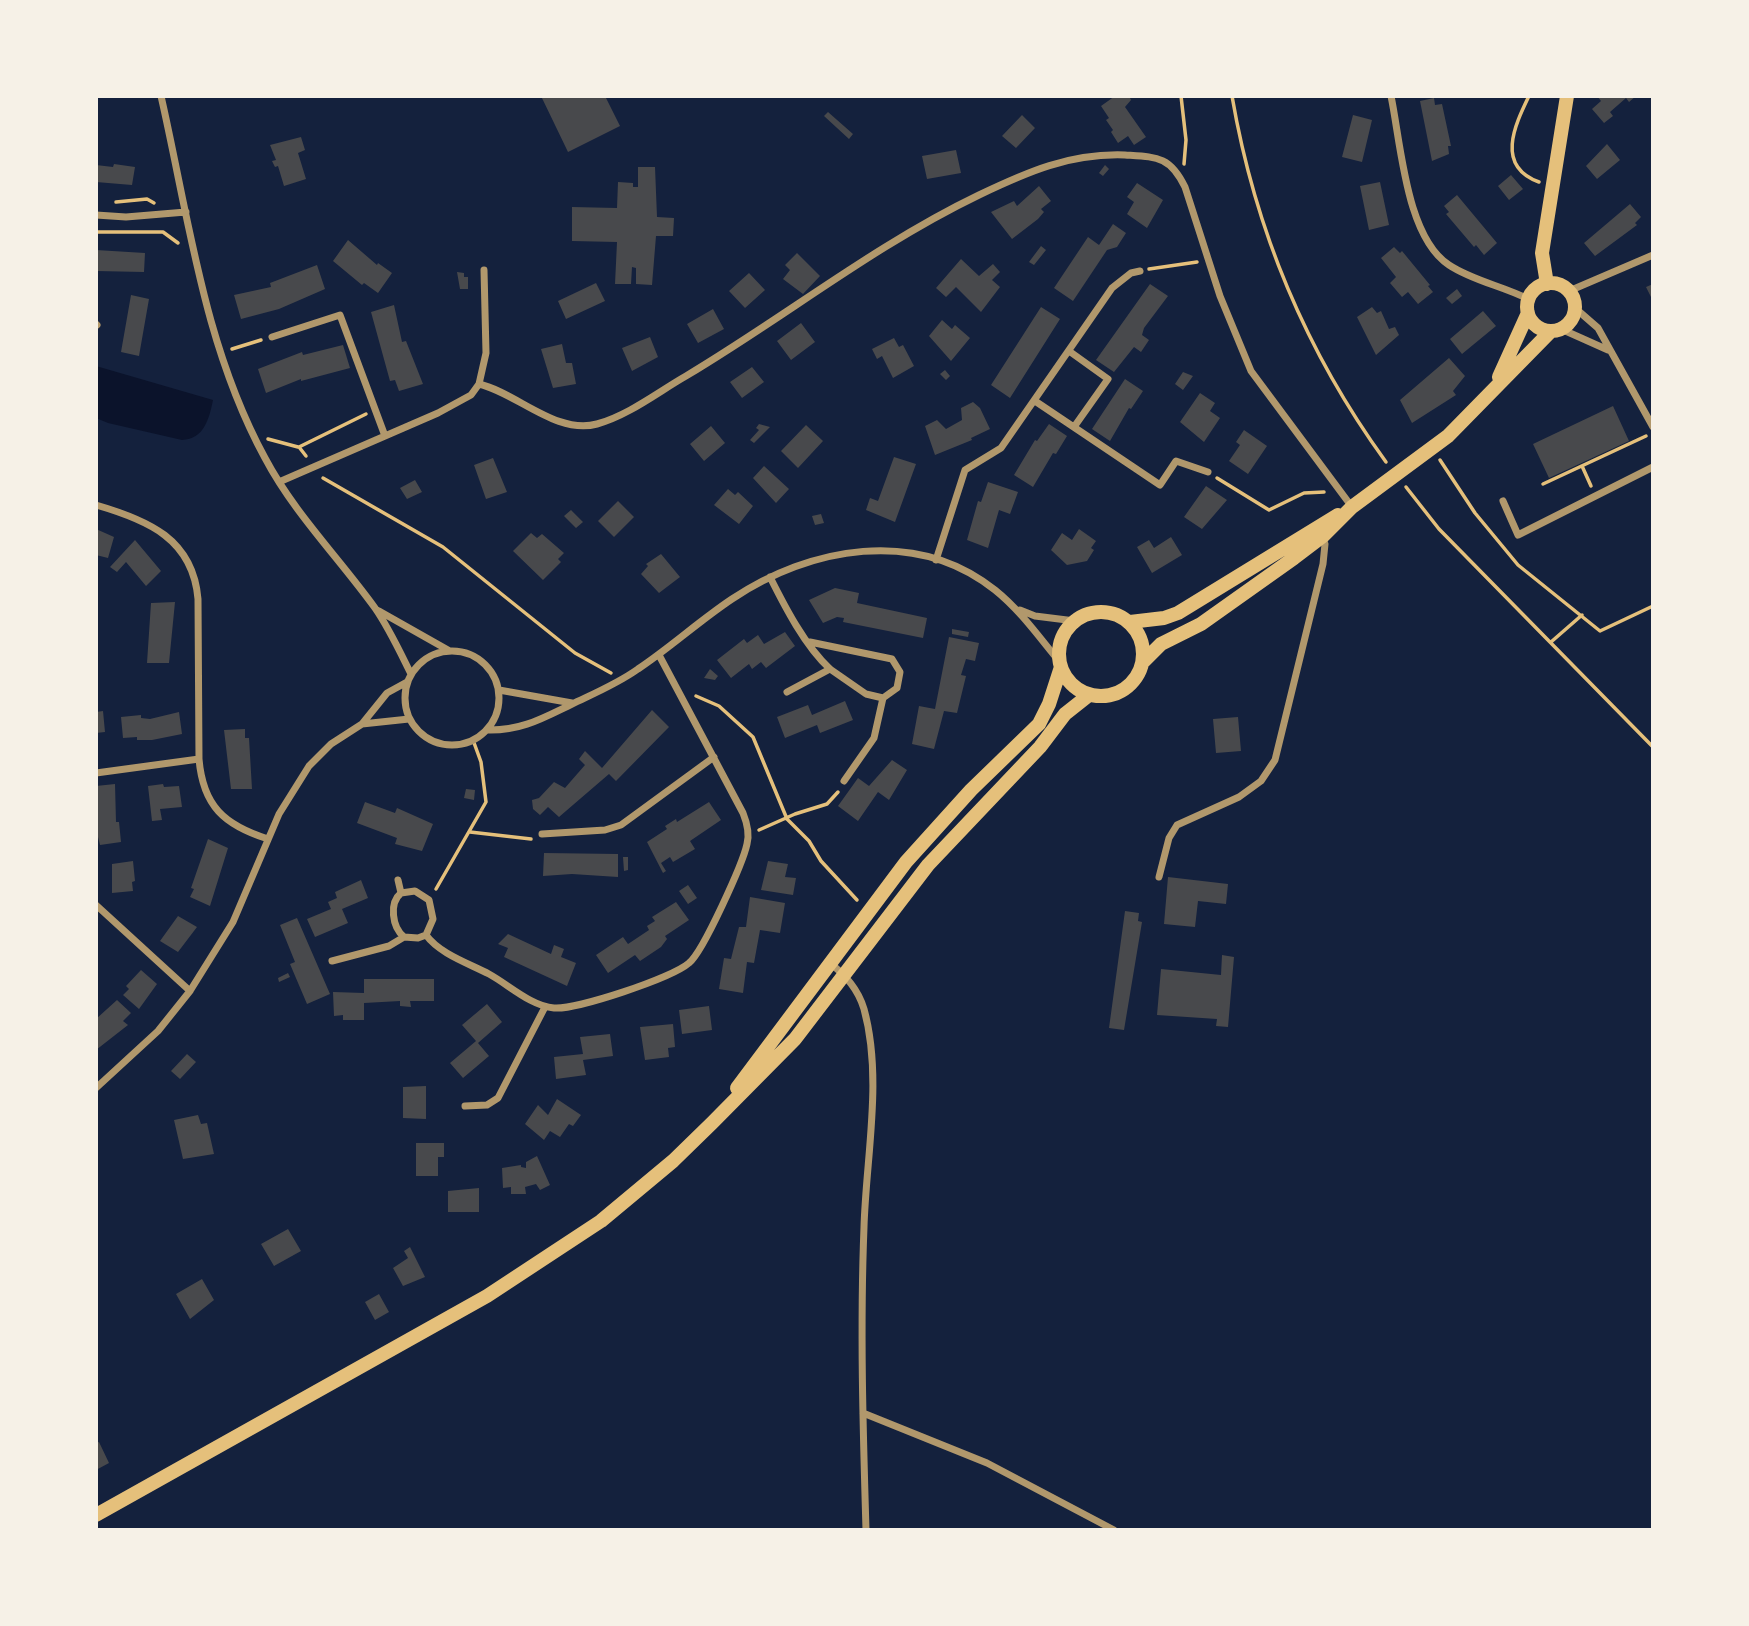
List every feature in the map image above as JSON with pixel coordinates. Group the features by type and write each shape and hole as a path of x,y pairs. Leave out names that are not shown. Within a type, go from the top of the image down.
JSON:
{"main road":[{"path":"1547,284 1542,253 1555,186 1567,96"},
{"path":"1143,661 1161,644 1217,613 1321,531 1351,502 1427,452 1469,417 1493,388 1555,330 1571,321 1575,308 1569,291 1555,284 1536,289 1493,388"},
{"path":"1528,306 1533,324 1555,330"},
{"path":"1130,622 1164,618 1178,612 1321,531"},
{"path":"712,1123 867,912 936,828 1038,724 1049,704 1060,664 1061,639 1075,621 1096,611 1120,615 1130,622 1142,640 1143,661 1139,675 1130,686 1103,697 1089,695 1068,680 1060,664"},
{"path":"96,1515 536,1266 626,1200 712,1123 795,1038 928,865 1040,747 1065,714 1089,695"}],"street":[{"path":"161,96 203,299 252,435 279,482 377,610 411,674"},
{"path":"1391,96 1421,232 1449,265 1491,283 1528,306"},
{"path":"479,384 510,394 560,421 594,425 622,413 731,348 858,262 928,220 1044,165 1087,156 1116,155 1161,159 1170,163 1181,177 1208,260 1251,371 1351,502"},
{"path":"96,215 126,217 186,212"},
{"path":"1569,291 1653,254"},
{"path":"279,482 465,400 479,384 486,354 484,270"},
{"path":"936,560 965,470 1001,448 1112,288 1131,273 1140,271"},
{"path":"1575,308 1598,328 1608,351 1653,427"},
{"path":"272,337 340,315 373,410 385,436"},
{"path":"1555,330 1608,351"},
{"path":"1069,351 1108,379 1074,427"},
{"path":"1035,401 1160,485 1176,461 1208,472"},
{"path":"1503,501 1518,535 1653,467"},
{"path":"96,505 143,519 190,563 195,573 199,759 202,782 216,811 231,822 268,839"},
{"path":"1160,877 1169,838 1177,825 1239,797 1261,781 1275,760 1300,670 1323,564 1321,531"},
{"path":"487,730 527,726 620,681 731,600 770,577 809,560 849,551 894,551 936,560 977,578 1016,608 1060,664"},
{"path":"770,577 830,669 866,694 883,698"},
{"path":"1016,608 1035,616 1075,621"},
{"path":"377,610 448,650 471,654 495,677 499,690 498,710 487,730 473,740 442,744 423,736 409,719 404,695 411,674 421,662 433,654 448,650"},
{"path":"810,642 896,661 900,672 897,688 883,698 874,738 844,781"},
{"path":"426,935 438,947 545,1006 558,1009 669,975 692,962 733,879 749,834 743,813 659,655"},
{"path":"787,692 830,669"},
{"path":"96,1088 158,1031 190,991 233,922 288,796 309,766 331,744 362,724 387,693 407,682"},
{"path":"499,690 573,703"},
{"path":"362,724 409,719"},
{"path":"542,834 605,830 621,825 714,757"},
{"path":"96,773 199,759"},
{"path":"398,880 401,893 394,906 395,925 404,937"},
{"path":"332,961 389,946 404,937 418,938 426,935 433,919 429,900 415,891 401,893"},
{"path":"96,905 190,991"},
{"path":"830,962 856,990 864,1010 870,1071 861,1325 866,1530"},
{"path":"465,1106 487,1105 498,1098 545,1006"},
{"path":"863,1413 987,1463 1115,1530"}],"path":[{"path":"1181,96 1186,148 1181,177"},
{"path":"1232,96 1260,218 1280,273 1345,404 1387,463"},
{"path":"1529,96 1513,129 1513,152 1529,177 1555,186"},
{"path":"96,232 163,232 177,243 192,241"},
{"path":"1140,271 1208,260"},
{"path":"220,352 272,337"},
{"path":"299,447 373,410"},
{"path":"1543,484 1653,433"},
{"path":"252,435 299,447 314,465"},
{"path":"1427,452 1506,551 1532,577 1600,631 1653,606"},
{"path":"1582,466 1596,497"},
{"path":"306,469 443,547 575,653 601,665 620,681"},
{"path":"1208,472 1269,510 1309,491 1351,502"},
{"path":"1402,482 1439,529 1653,747"},
{"path":"1551,642 1582,615"},
{"path":"680,698 693,695 710,701 753,737 787,819 809,841 821,861 867,912"},
{"path":"429,900 486,802 481,762 473,740"},
{"path":"749,834 827,804 844,781"},
{"path":"470,832 534,839 542,834"}],"water":[{"path":"96,366 213,400 204,427 196,436 182,440 96,418"}],"building":[{"path":"541,96 605,96 620,126 568,152"},
{"path":"1115,96 1129,96 1131,100 1125,107 1146,137 1134,145 1128,136 1118,143 1106,120 1109,118 1101,106"},
{"path":"1597,96 1636,96 1629,102 1626,98 1610,112 1613,116 1604,123 1592,109 1601,101"},
{"path":"1434,98 1435,105 1442,104 1451,146 1448,146 1449,154 1432,161 1420,101"},
{"path":"828,112 853,134 849,139 824,116"},
{"path":"1022,115 1035,128 1016,148 1002,136"},
{"path":"1353,115 1372,120 1362,162 1342,157"},
{"path":"301,137 305,150 298,153 306,179 284,186 278,166 275,167 272,161 276,160 270,145"},
{"path":"1607,144 1620,160 1597,179 1586,166"},
{"path":"956,150 961,173 927,179 922,156"},
{"path":"114,164 135,167 132,185 96,182 96,165 113,167"},
{"path":"1105,165 1109,169 1103,176 1099,173"},
{"path":"638,167 655,167 657,217 674,218 673,236 656,236 652,285 636,284 636,268 632,267 631,284 615,284 617,242 572,241 572,207 617,208 618,182 633,183 633,187 638,187"},
{"path":"1511,175 1523,189 1509,200 1498,186"},
{"path":"1380,182 1389,225 1369,230 1360,186"},
{"path":"1137,183 1163,200 1147,228 1127,214 1134,202 1127,197"},
{"path":"1039,186 1051,201 1041,209 1044,212 1038,219 1012,239 991,212 1014,201 1017,206"},
{"path":"1457,195 1497,243 1484,255 1446,214 1449,212 1444,206"},
{"path":"1630,204 1641,217 1635,223 1637,225 1595,256 1584,243"},
{"path":"1113,224 1126,233 1117,247 1107,250 1073,301 1054,288 1088,237 1099,245"},
{"path":"348,240 377,265 378,263 392,273 378,293 364,283 362,285 333,261"},
{"path":"1041,246 1046,250 1034,265 1029,262"},
{"path":"1394,247 1400,253 1402,251 1433,292 1418,304 1408,292 1402,297 1390,283 1396,277 1381,258"},
{"path":"96,250 145,253 144,272 96,271"},
{"path":"797,253 820,276 803,294 783,279 790,270 785,265"},
{"path":"961,259 979,276 993,264 1000,272 992,280 1000,287 981,312 956,287 946,297 936,288"},
{"path":"317,265 325,289 279,309 241,319 234,295 271,287 270,283"},
{"path":"457,272 468,277 468,289 460,289"},
{"path":"749,273 765,290 745,308 729,291"},
{"path":"596,283 605,301 566,319 558,301"},
{"path":"1150,284 1168,296 1144,328 1142,335 1149,340 1141,352 1134,347 1114,372 1096,360"},
{"path":"1653,284 1653,301 1646,287"},
{"path":"1457,289 1462,296 1452,304 1446,298"},
{"path":"131,295 149,299 139,356 121,352"},
{"path":"394,305 402,342 406,341 423,384 399,391 395,380 390,381 371,312"},
{"path":"1041,307 1060,319 1010,398 991,385"},
{"path":"1372,307 1377,313 1381,311 1389,329 1395,327 1399,335 1376,355 1357,317"},
{"path":"713,309 724,329 698,343 687,324"},
{"path":"1483,311 1496,326 1462,354 1450,339"},
{"path":"942,320 952,329 955,325 970,338 951,361 929,336"},
{"path":"801,323 815,342 791,360 777,341"},
{"path":"650,337 658,357 632,371 622,348"},
{"path":"894,338 899,347 903,345 914,366 893,378 882,356 877,359 872,349"},
{"path":"562,344 566,363 572,363 576,384 553,388 541,349"},
{"path":"343,345 350,368 301,379 266,393 258,369 302,352 303,355"},
{"path":"1449,358 1465,376 1453,391 1456,395 1412,423 1400,400"},
{"path":"752,367 764,382 742,398 730,382"},
{"path":"945,370 950,376 946,380 940,374"},
{"path":"1183,372 1193,376 1183,390 1175,384"},
{"path":"1125,379 1143,391 1131,409 1129,408 1110,441 1092,429"},
{"path":"1200,393 1215,403 1210,411 1220,418 1204,442 1180,422"},
{"path":"973,402 980,408 990,429 971,438 972,440 935,455 925,426 937,420 946,429 962,420 961,408"},
{"path":"1613,406 1629,441 1549,478 1533,444"},
{"path":"759,424 770,427 754,443 750,440 759,430 756,428"},
{"path":"1049,424 1067,436 1056,454 1053,453 1033,487 1014,475 1035,440 1037,441"},
{"path":"806,425 823,441 798,468 781,451"},
{"path":"711,426 725,443 704,461 690,444"},
{"path":"1244,430 1267,446 1248,474 1229,461 1240,445 1236,442"},
{"path":"894,457 916,464 895,522 866,510 870,498 878,501"},
{"path":"493,458 507,492 486,499 474,465"},
{"path":"764,466 789,489 776,503 753,478"},
{"path":"415,480 422,492 407,499 400,488"},
{"path":"988,482 1018,492 1010,514 999,510 988,548 967,540 978,501 981,502"},
{"path":"1206,486 1227,500 1202,529 1184,517"},
{"path":"728,489 735,495 738,492 753,506 739,524 714,505"},
{"path":"618,501 634,517 614,537 598,521"},
{"path":"571,510 583,522 576,528 564,516"},
{"path":"821,514 824,523 815,525 812,516"},
{"path":"96,529 114,537 108,558 96,555"},
{"path":"1079,529 1096,541 1091,548 1094,550 1087,561 1067,565 1051,550 1062,533 1072,540"},
{"path":"531,533 537,538 542,534 564,553 558,559 561,562 543,580 513,551"},
{"path":"1171,537 1182,555 1152,573 1137,547 1149,540 1154,548"},
{"path":"135,540 161,571 146,586 126,562 117,572 110,567"},
{"path":"661,554 680,577 659,593 641,574 648,566 646,564"},
{"path":"835,588 859,593 857,603 927,618 923,638 843,622 844,618 837,617 823,623 809,600"},
{"path":"175,602 169,663 147,663 151,603"},
{"path":"952,629 969,632 968,637 952,634"},
{"path":"785,632 795,646 766,668 761,662 752,669 749,664 731,678 717,660 744,639 747,643 758,635 764,644"},
{"path":"949,637 979,643 975,661 966,659 961,675 966,676 957,713 944,711 934,749 912,744 919,706 935,709"},
{"path":"710,669 718,676 715,680 704,678"},
{"path":"845,701 853,720 820,733 817,725 785,738 777,717 808,705 812,715"},
{"path":"652,710 669,727 616,781 609,774 559,817 548,807 540,815 533,809 532,800 539,798 554,782 565,788 585,765 579,759 585,751 602,768"},
{"path":"103,711 105,732 96,733 96,712"},
{"path":"179,712 182,734 152,740 123,738 121,717 141,715 141,718 150,719"},
{"path":"1238,717 1241,751 1216,753 1213,719"},
{"path":"245,729 245,738 249,738 252,789 231,789 224,730"},
{"path":"892,760 907,770 889,800 878,792 858,821 838,806 858,778 869,786"},
{"path":"115,784 116,822 119,822 121,842 100,845 96,829 96,786"},
{"path":"163,784 164,787 179,786 182,807 160,809 162,820 152,821 148,786"},
{"path":"466,789 475,790 474,800 464,798"},
{"path":"365,802 395,813 397,808 433,824 422,851 395,844 397,838 357,823"},
{"path":"709,802 721,820 690,841 695,849 673,862 670,857 661,863 666,871 663,873 647,842 667,829 665,826 676,819 677,822"},
{"path":"208,839 228,848 210,906 190,897"},
{"path":"544,853 618,854 618,877 572,874 543,876"},
{"path":"623,857 628,857 628,870 624,871"},
{"path":"133,861 133,891 112,893 112,864"},
{"path":"768,861 788,864 785,877 796,878 793,895 761,890"},
{"path":"1168,877 1228,884 1226,904 1198,901 1195,927 1164,924"},
{"path":"361,880 368,898 342,909 348,923 315,937 307,919 331,909 328,902 337,898 335,892"},
{"path":"688,885 697,898 688,904 679,891"},
{"path":"750,897 785,903 780,933 760,930 754,963 747,962 743,993 719,989 724,958 731,959 739,927 746,927"},
{"path":"676,902 689,920 665,936 667,939 661,947 640,961 635,955 608,973 596,955 623,937 628,944 649,930 647,926 655,921 652,917"},
{"path":"1125,911 1139,913 1138,921 1142,922 1124,1030 1109,1028"},
{"path":"178,916 197,927 178,952 160,941"},
{"path":"297,918 330,994 307,1004 290,964 295,962 280,925"},
{"path":"508,934 551,954 554,945 564,949 561,957 576,963 567,986 504,957 508,948 498,944"},
{"path":"1222,955 1234,957 1228,1027 1216,1026 1217,1019 1157,1015 1161,969 1221,975"},
{"path":"141,970 157,984 139,1009 123,995 129,989 126,986"},
{"path":"288,973 290,977 279,982 278,978"},
{"path":"364,979 434,979 434,1001 410,1001 411,1007 400,1006 400,1001 364,1003 364,1020 343,1020 343,1015 334,1016 333,992 364,993"},
{"path":"117,1000 131,1013 123,1021 128,1025 96,1050 96,1019"},
{"path":"487,1004 502,1022 478,1043 489,1056 463,1078 450,1063 476,1041 462,1025"},
{"path":"709,1006 712,1030 682,1034 679,1010"},
{"path":"673,1024 675,1047 668,1048 669,1057 645,1060 640,1027"},
{"path":"610,1034 613,1056 583,1060 586,1075 556,1079 554,1057 583,1054 580,1037"},
{"path":"187,1054 196,1062 180,1079 171,1071"},
{"path":"426,1086 426,1119 403,1118 403,1087"},
{"path":"557,1099 581,1115 573,1126 569,1124 560,1137 550,1131 544,1140 525,1124 538,1105 548,1115"},
{"path":"198,1115 201,1124 207,1123 214,1154 183,1159 174,1120"},
{"path":"416,1143 444,1143 444,1157 438,1157 438,1176 416,1176"},
{"path":"537,1156 550,1185 540,1190 536,1184 525,1187 526,1194 511,1194 511,1187 503,1188 502,1168 521,1165 526,1168 526,1162"},
{"path":"479,1188 479,1212 448,1212 448,1191"},
{"path":"288,1229 301,1251 274,1266 261,1244"},
{"path":"410,1247 425,1277 403,1286 393,1268 408,1258 404,1251"},
{"path":"202,1279 214,1300 190,1319 176,1294"},
{"path":"379,1294 389,1312 375,1320 365,1302"},
{"path":"99,1442 109,1463 96,1470 96,1443"}]}
